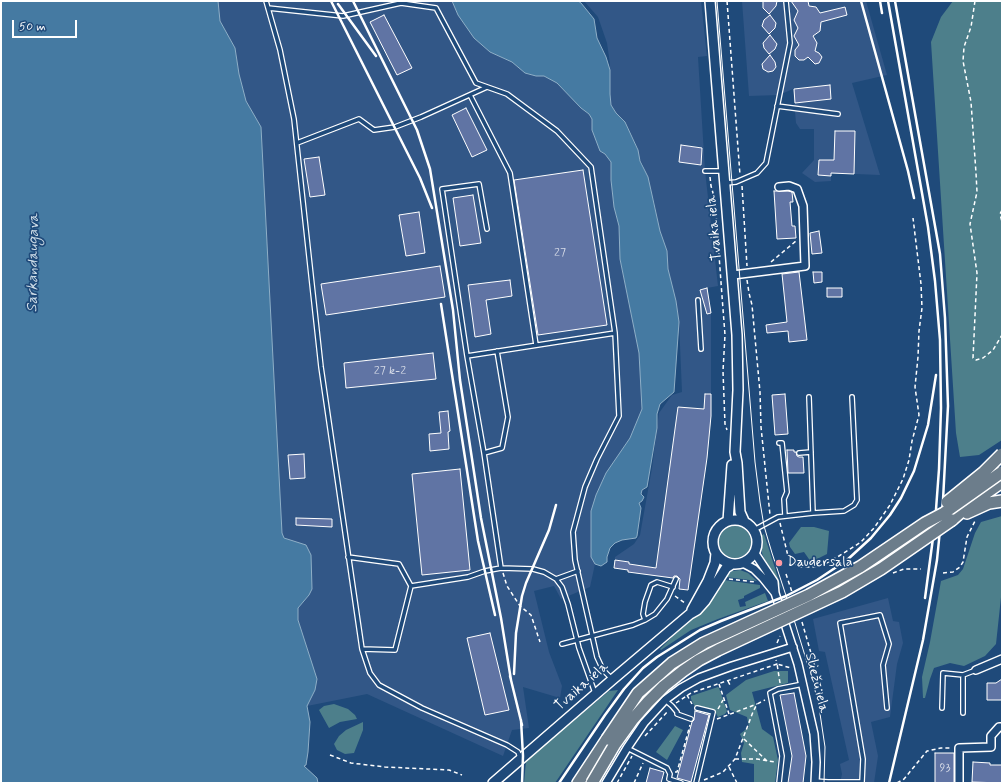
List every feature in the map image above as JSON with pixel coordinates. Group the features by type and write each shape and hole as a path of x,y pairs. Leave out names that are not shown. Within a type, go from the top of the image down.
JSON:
{"main road":[{"path":"925,523 940,508 984,472 1002,454"},
{"path":"578,783 638,693 672,663 704,643 835,582 925,523 944,513 1002,472"},
{"path":"592,783 633,719 664,686 683,671 699,660 718,650 842,592 881,569 952,520 969,505 1002,482"},
{"path":"952,520 979,507 1002,501"}],"street":[{"name":"Tvaika iela","path":"710,1 733,275 738,362 735,452 740,512 744,521"},
{"path":"733,275 805,266 803,206 798,189 789,186 779,187"},
{"name":"Tvaika iela","path":"493,783 612,680 689,610 708,581 716,560 716,553 713,545 715,531 720,525 728,521 732,461 735,452"},
{"path":"716,553 725,562 732,564 743,562 751,557 757,546 757,538 751,526 738,519 728,521"},
{"name":"Sliežu iela","path":"754,552 774,582 775,593 793,647 803,684 812,720 816,747 815,782"},
{"name":"Sliežu iela","path":"743,562 754,569 775,593"},
{"name":"Tvaika iela","path":"689,610 697,610 705,601 726,568 732,564"},
{"path":"606,783 644,723 665,700 681,688 699,678 793,647"},
{"path":"976,670 1002,659"},
{"path":"959,783 959,748 991,747 991,736 999,727 1002,726"}],"lane":[{"path":"266,1 280,50 294,119 321,367 362,649 370,673 379,685 422,708 507,745 518,752 520,759"},
{"path":"725,183 736,182 757,173 766,163 790,44 786,1"},
{"path":"268,8 343,16 401,3 436,8 476,83 507,94 557,131 591,167 616,332 619,416 597,459 585,487 573,532 575,560 598,657 601,666 612,680"},
{"path":"297,143 359,119 374,130 395,127 487,87"},
{"path":"470,95 510,172 536,345"},
{"path":"777,106 838,114"},
{"path":"708,171 724,171"},
{"path":"486,229 479,184 442,189 501,568"},
{"path":"698,300 701,349"},
{"path":"467,356 616,332"},
{"path":"484,453 502,448 508,417 497,351"},
{"path":"809,397 814,513"},
{"path":"754,530 778,517 844,511 854,505 857,500 852,398"},
{"path":"779,443 782,443 787,492 784,499 785,516"},
{"path":"799,453 811,452"},
{"path":"348,557 399,564 411,586 395,650 362,649"},
{"path":"411,586 468,577 484,571 501,568 533,569 544,572 556,579 562,587 567,601 585,667 596,694"},
{"path":"556,579 578,571"},
{"path":"562,644 633,625 645,620 661,608 676,579"},
{"path":"645,620 643,614 645,602 651,585 657,582 673,587"},
{"path":"815,782 862,782 863,758 840,623 880,615 889,644 883,665 887,708"},
{"path":"942,708 943,673 963,675 976,670"},
{"path":"963,675 963,713"},
{"path":"779,783 782,756 770,693 781,688 803,684"},
{"path":"665,700 672,706 677,714 691,719"},
{"path":"696,783 713,712 698,708"},
{"path":"627,748 667,768 670,774 668,781 681,783"}],"path":[{"path":"727,1 732,83 742,187 747,274 752,306 760,392 761,427 771,521"},
{"path":"974,1 971,27 964,47 963,60 972,102 976,173 976,192 970,224 977,273 973,358 976,360 983,358 993,350 1002,335"},
{"path":"708,171 714,200 722,296 724,335 723,371 725,424 727,431"},
{"path":"1002,210 1000,214 1002,222"},
{"path":"778,517 788,556 793,563 801,567 814,567 825,564 861,542 874,528 890,505 903,479 909,460 919,415 915,387 922,308 921,284 913,218"},
{"path":"759,272 804,236"},
{"path":"943,573 953,572 960,567 963,562 970,528 978,517"},
{"path":"501,568 507,586 520,606 531,615 540,642"},
{"path":"786,574 792,593"},
{"path":"720,576 724,578 760,582"},
{"path":"674,595 689,610"},
{"path":"801,620 812,652 822,691"},
{"path":"777,664 781,688"},
{"path":"733,674 734,679"},
{"path":"728,681 730,685"},
{"path":"719,684 729,714"},
{"path":"712,718 717,719 757,704 770,697"},
{"path":"713,712 718,709 724,699"},
{"path":"696,783 718,775 729,767 735,759 744,739 757,704"},
{"path":"670,774 677,772 691,719"},
{"path":"744,739 767,761"},
{"path":"897,783 904,779 927,751 941,748 959,748"},
{"path":"330,756 351,763 385,767 449,770 462,775"},
{"path":"634,783 646,758"},
{"path":"735,759 751,758 781,763"},
{"path":"729,767 737,783"}],"shaded area":[{"path":"218,1 452,1 458,15 474,38 490,52 512,62 525,73 536,76 544,76 557,83 581,108 589,114 592,119 592,130 600,151 605,154 611,162 614,207 619,226 620,259 639,353 642,409 630,438 606,473 596,495 591,511 591,557 595,564 590,587 561,599 554,586 534,591 549,652 562,686 560,698 523,687 529,728 512,730 503,756 367,694 307,706 315,690 317,679 298,620 298,608 309,595 287,539 282,533 261,127 246,101 239,74 235,48 220,21"},
{"path":"584,1 701,1 707,56 698,57 705,171 718,286 707,288 711,312 711,416 707,458 690,581 628,572 628,570 614,568 615,557 634,544 640,535 652,468 659,413 672,395 682,392 679,322 676,301 668,269 667,251 660,231 654,202 643,165 638,156 638,149 626,123 616,113 611,105 610,64 607,43 598,17"},
{"path":"742,1 866,1 887,75 852,83 880,175 831,173 831,181 815,182 802,173 814,160 814,129 800,129 796,123 793,89 779,95 749,96"},
{"path":"888,598 893,621 899,622 903,643 897,664 890,717 871,722 878,756 874,783 840,783 842,774 840,764 849,760 825,652 819,651 813,619"}],"green space":[{"path":"953,1 1002,1 1002,440 979,455 960,457 956,433 931,42 941,17"},
{"path":"1002,516 1002,588 996,644 985,656 964,666 950,663 934,668 925,698 923,698 922,677 941,581 958,575 963,569 975,533 981,522"},
{"path":"738,526 744,528 749,533 751,542 749,551 744,556 732,558 726,556 721,551 719,539 721,533 726,528"},
{"path":"801,527 814,527 829,531 827,554 811,562 804,552 795,554 789,543"},
{"path":"764,534 782,590 762,553 762,535"},
{"path":"740,570 748,573 757,581 726,577 732,571"},
{"path":"724,580 760,585 760,588 738,600 740,607 746,606 745,602 765,593 768,601 691,630 661,650 660,649 673,636 700,612"},
{"path":"774,671 788,671 788,683 752,692 762,729 773,737 778,760 775,783 754,783 754,764 742,762 741,753 744,743 740,734 749,727 747,717 730,710 726,695 746,680"},
{"path":"718,687 727,711 725,714 718,717 715,711 695,707 691,696"},
{"path":"618,690 555,783 524,783 526,761 609,691"},
{"path":"334,704 348,709 357,719 340,722 329,728 319,710 324,706"},
{"path":"363,722 363,730 354,753 345,754 337,750 334,744 339,736 346,730"},
{"path":"675,726 683,730 667,760 656,752"}],"water":[{"name":"Sarkandaugava","path":"1,1 218,1 220,21 235,48 239,74 246,101 261,127 282,533 284,538 306,545 311,555 312,589 298,608 298,620 317,679 315,690 307,706 310,722 308,752 306,765 304,766 317,778 318,783 1,783"},
{"path":"452,1 578,1 581,3 594,19 597,38 610,70 611,105 616,113 625,122 638,150 640,161 648,177 660,231 667,251 668,269 676,301 679,322 674,392 660,404 657,414 657,428 647,487 642,490 641,494 644,497 639,503 641,508 637,536 636,538 622,540 615,543 610,548 607,562 601,566 595,564 591,557 591,511 596,495 606,473 630,438 642,409 639,353 620,259 619,226 614,207 611,162 605,154 600,151 592,130 592,119 589,114 581,108 557,83 544,76 536,76 525,73 512,62 490,52 474,38 458,15"}],"building":[{"path":"763,1 777,1 776,6 769,14 763,8"},
{"path":"791,1 808,1 809,6 816,7 820,13 845,7 847,15 821,22 820,31 813,36 817,43 815,51 822,57 819,63 815,64 808,57 804,60 799,60 795,56 795,50 799,45 794,36 798,28 794,20 798,11"},
{"path":"384,15 412,68 397,75 370,22"},
{"path":"770,15 776,23 775,28 769,34 762,26 764,20"},
{"path":"770,35 777,44 775,49 769,54 764,48 763,43"},
{"path":"770,55 775,62 776,67 773,71 768,72 763,69 762,64"},
{"path":"830,85 831,99 795,103 794,89"},
{"path":"466,108 487,150 472,157 452,115"},
{"path":"835,131 855,131 854,174 831,173 831,176 818,175 819,160 834,160"},
{"path":"681,145 702,148 701,165 679,162"},
{"path":"319,157 325,195 310,197 304,159"},
{"path":"583,170 607,325 538,335 514,180"},
{"path":"774,191 792,192 793,202 790,202 792,226 795,226 796,238 777,239"},
{"path":"473,195 481,243 460,246 453,198"},
{"path":"419,212 425,253 406,256 399,215"},
{"path":"819,231 822,253 812,254 810,233"},
{"path":"440,266 445,297 326,315 321,284"},
{"path":"799,272 807,340 789,342 788,331 767,333 766,325 787,322 782,274"},
{"path":"813,272 822,272 822,282 814,283"},
{"path":"510,280 512,296 486,300 491,334 475,337 468,285"},
{"path":"707,288 711,313 707,314 700,290"},
{"path":"827,288 842,288 842,297 827,297"},
{"path":"433,353 436,379 346,388 344,363"},
{"path":"705,394 711,394 711,416 707,458 688,590 679,589 680,579 677,576 674,576 673,578 628,572 628,570 614,568 615,560 629,562 629,564 656,568 678,407 704,409"},
{"path":"785,394 788,434 775,435 772,395"},
{"path":"448,411 450,431 448,432 449,449 430,451 429,434 441,433 439,412"},
{"path":"787,450 794,450 797,456 803,457 804,473 788,473"},
{"path":"304,454 305,478 290,479 288,455"},
{"path":"460,469 470,570 422,575 412,474"},
{"path":"296,518 332,519 332,527 296,525"},
{"path":"490,633 509,710 485,715 467,638"},
{"path":"1002,679 1002,700 987,700 987,683 996,683"},
{"path":"794,693 806,756 803,783 788,783 792,756 780,695"},
{"path":"695,711 709,715 691,782 677,778 692,722 694,720"},
{"path":"935,753 954,753 954,783 935,783"},
{"path":"973,762 990,763 990,765 1002,765 1002,783 972,782"},
{"path":"650,768 664,772 661,783 646,783"}],"tram line":[{"path":"717,1 755,462 760,502 764,526 813,682 819,707 825,747 824,783"}],"railway":[{"path":"331,1 420,178 432,208"},
{"path":"353,1 417,130 430,169 453,310 460,380 481,518 501,618 511,680"},
{"path":"861,1 908,171 914,198"},
{"path":"880,1 882,13"},
{"path":"888,1 928,227 935,281 940,340 941,408 939,469 935,523 925,598"},
{"path":"889,783 923,640 937,560 943,500 948,406 945,318 940,254 895,1"},
{"path":"338,4 376,56"},
{"path":"441,304 478,541 495,615"},
{"path":"559,783 624,689 643,668 657,657 700,630 786,596 817,580 847,560 871,538 890,515 901,498 914,471 928,425 936,375"},
{"path":"514,674 516,633 522,596 526,583 549,530 556,505"},
{"path":"510,676 522,725"},
{"path":"521,720 523,756 522,783"}],"place":[{"name":"Daudersala","path":"779,563"}]}
